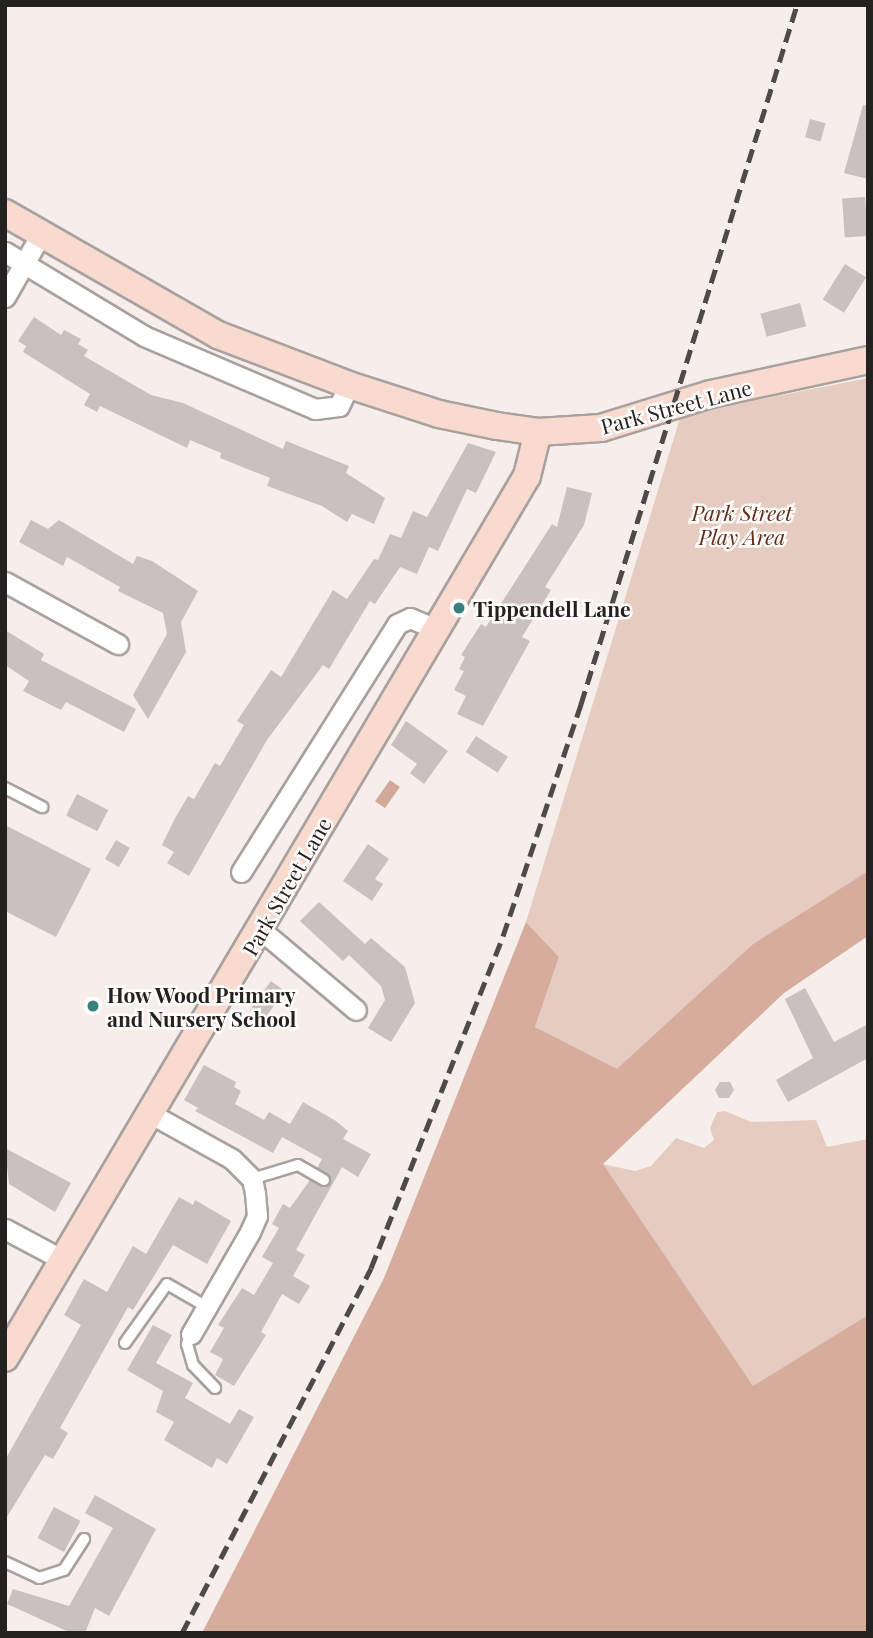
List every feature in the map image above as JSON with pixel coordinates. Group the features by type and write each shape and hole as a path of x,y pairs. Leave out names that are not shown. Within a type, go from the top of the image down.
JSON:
{"street":[{"path":"5,213 40,236 218,335 349,385 439,414 538,432"},
{"path":"5,297 40,236"},
{"path":"5,251 144,336 315,409 339,406 349,385"},
{"name":"Park Street Lane","path":"5,1358 153,1115 527,477 538,432 608,427 710,394 868,360"},
{"path":"5,582 118,643"},
{"path":"241,872 397,624 410,618 438,630"},
{"path":"261,930 356,1010"},
{"path":"153,1115 232,1159 252,1179 257,1216 191,1334"},
{"path":"5,1229 65,1262"}],"lane":[{"path":"5,789 42,807"},
{"path":"252,1179 298,1164 324,1180"},
{"path":"125,1343 167,1284 207,1307"},
{"path":"191,1334 187,1344 192,1365 215,1388"},
{"path":"5,1562 39,1577 64,1570 84,1539"}],"green space":[{"name":"Park Street Play Area","path":"868,378 868,871 753,944 617,1070 535,1027 559,957 526,922 681,415"},
{"path":"725,1111 751,1122 816,1120 827,1147 868,1139 868,1315 753,1387 602,1164 635,1171 651,1166 676,1138 704,1148 714,1140 710,1128 717,1112"}],"shaded area":[{"path":"390,780 400,787 385,808 375,801"},
{"path":"868,871 868,936 784,993 603,1164 753,1386 868,1315 868,1633 202,1633 384,1278 526,922 559,957 535,1027 617,1069 753,944"}],"building":[{"path":"863,105 868,106 868,179 844,173"},
{"path":"810,119 825,123 821,141 805,137"},
{"path":"865,197 868,236 845,238 842,199"},
{"path":"845,264 866,277 844,313 823,300"},
{"path":"800,303 806,326 767,337 760,314"},
{"path":"34,317 61,335 64,330 81,339 78,344 88,350 84,356 151,395 183,403 283,449 286,441 349,466 346,473 385,498 374,524 352,514 347,522 322,506 267,486 270,478 220,458 221,453 190,440 187,448 100,406 97,412 84,405 90,394 23,352 26,346 18,341"},
{"path":"468,443 496,452 476,493 467,489 438,551 429,547 417,574 400,567 375,604 370,601 329,669 323,665 267,740 189,876 167,863 174,852 162,845 174,820 188,796 194,799 215,763 220,766 244,725 237,721 271,670 281,677 333,590 347,599 374,559 378,560 390,534 401,538 413,511 427,517"},
{"path":"567,487 592,493 584,525 545,587 551,590 522,637 530,641 483,726 457,714 466,696 454,690 464,671 459,669 465,657 461,655 481,624 486,627 552,524 557,527"},
{"path":"31,520 48,529 59,520 133,564 137,556 152,561 198,591 181,622 186,652 148,719 133,695 167,634 163,613 118,591 120,587 67,557 63,566 19,542"},
{"path":"5,630 44,654 41,660 136,709 124,732 66,702 61,710 23,691 29,681 5,665"},
{"path":"406,721 448,751 424,784 410,773 417,764 391,745"},
{"path":"476,736 508,757 498,773 466,752"},
{"path":"77,794 108,810 97,831 66,815"},
{"path":"5,825 91,869 56,937 5,911"},
{"path":"116,840 130,848 119,867 105,859"},
{"path":"368,844 389,859 375,879 383,884 372,901 343,881"},
{"path":"319,902 365,944 371,938 405,967 415,1003 391,1042 368,1028 385,1000 381,986 349,955 343,961 300,921"},
{"path":"271,981 285,991 264,1020 250,1010"},
{"path":"805,988 834,1042 868,1024 868,1058 788,1102 776,1080 813,1058 785,999"},
{"path":"204,1065 236,1082 234,1087 241,1091 235,1104 264,1120 269,1112 290,1124 303,1102 348,1131 343,1139 371,1154 358,1177 342,1167 296,1250 305,1255 293,1276 310,1286 299,1304 282,1294 261,1332 266,1335 234,1386 215,1375 223,1359 210,1352 224,1328 218,1325 242,1288 254,1295 273,1263 262,1257 279,1228 272,1224 283,1204 290,1208 310,1180 325,1187 331,1179 317,1168 322,1159 282,1137 273,1153 195,1111 198,1108 184,1100"},
{"path":"720,1082 730,1082 734,1090 729,1098 719,1098 715,1090"},
{"path":"5,1148 71,1183 55,1212 9,1184"},
{"path":"179,1197 193,1205 195,1200 231,1221 207,1264 173,1245 133,1310 128,1307 60,1428 68,1433 53,1459 45,1455 5,1520 5,1460 81,1325 64,1315 84,1279 107,1292 133,1246 146,1254"},
{"path":"153,1325 172,1335 156,1363 193,1383 185,1398 230,1424 239,1409 254,1417 227,1464 217,1458 212,1468 164,1440 174,1422 156,1412 163,1391 127,1370"},
{"path":"95,1495 156,1529 109,1616 95,1608 85,1633 71,1633 7,1604 13,1589 69,1606 113,1528 85,1513"},
{"path":"54,1507 80,1521 64,1552 38,1538"}],"railway":[{"path":"182,1633 371,1268 503,936 581,704 797,5"}],"place":[{"name":"Tippendell Lane","path":"459,608"},
{"name":"How Wood Primary and Nursery School","path":"93,1006"}]}
